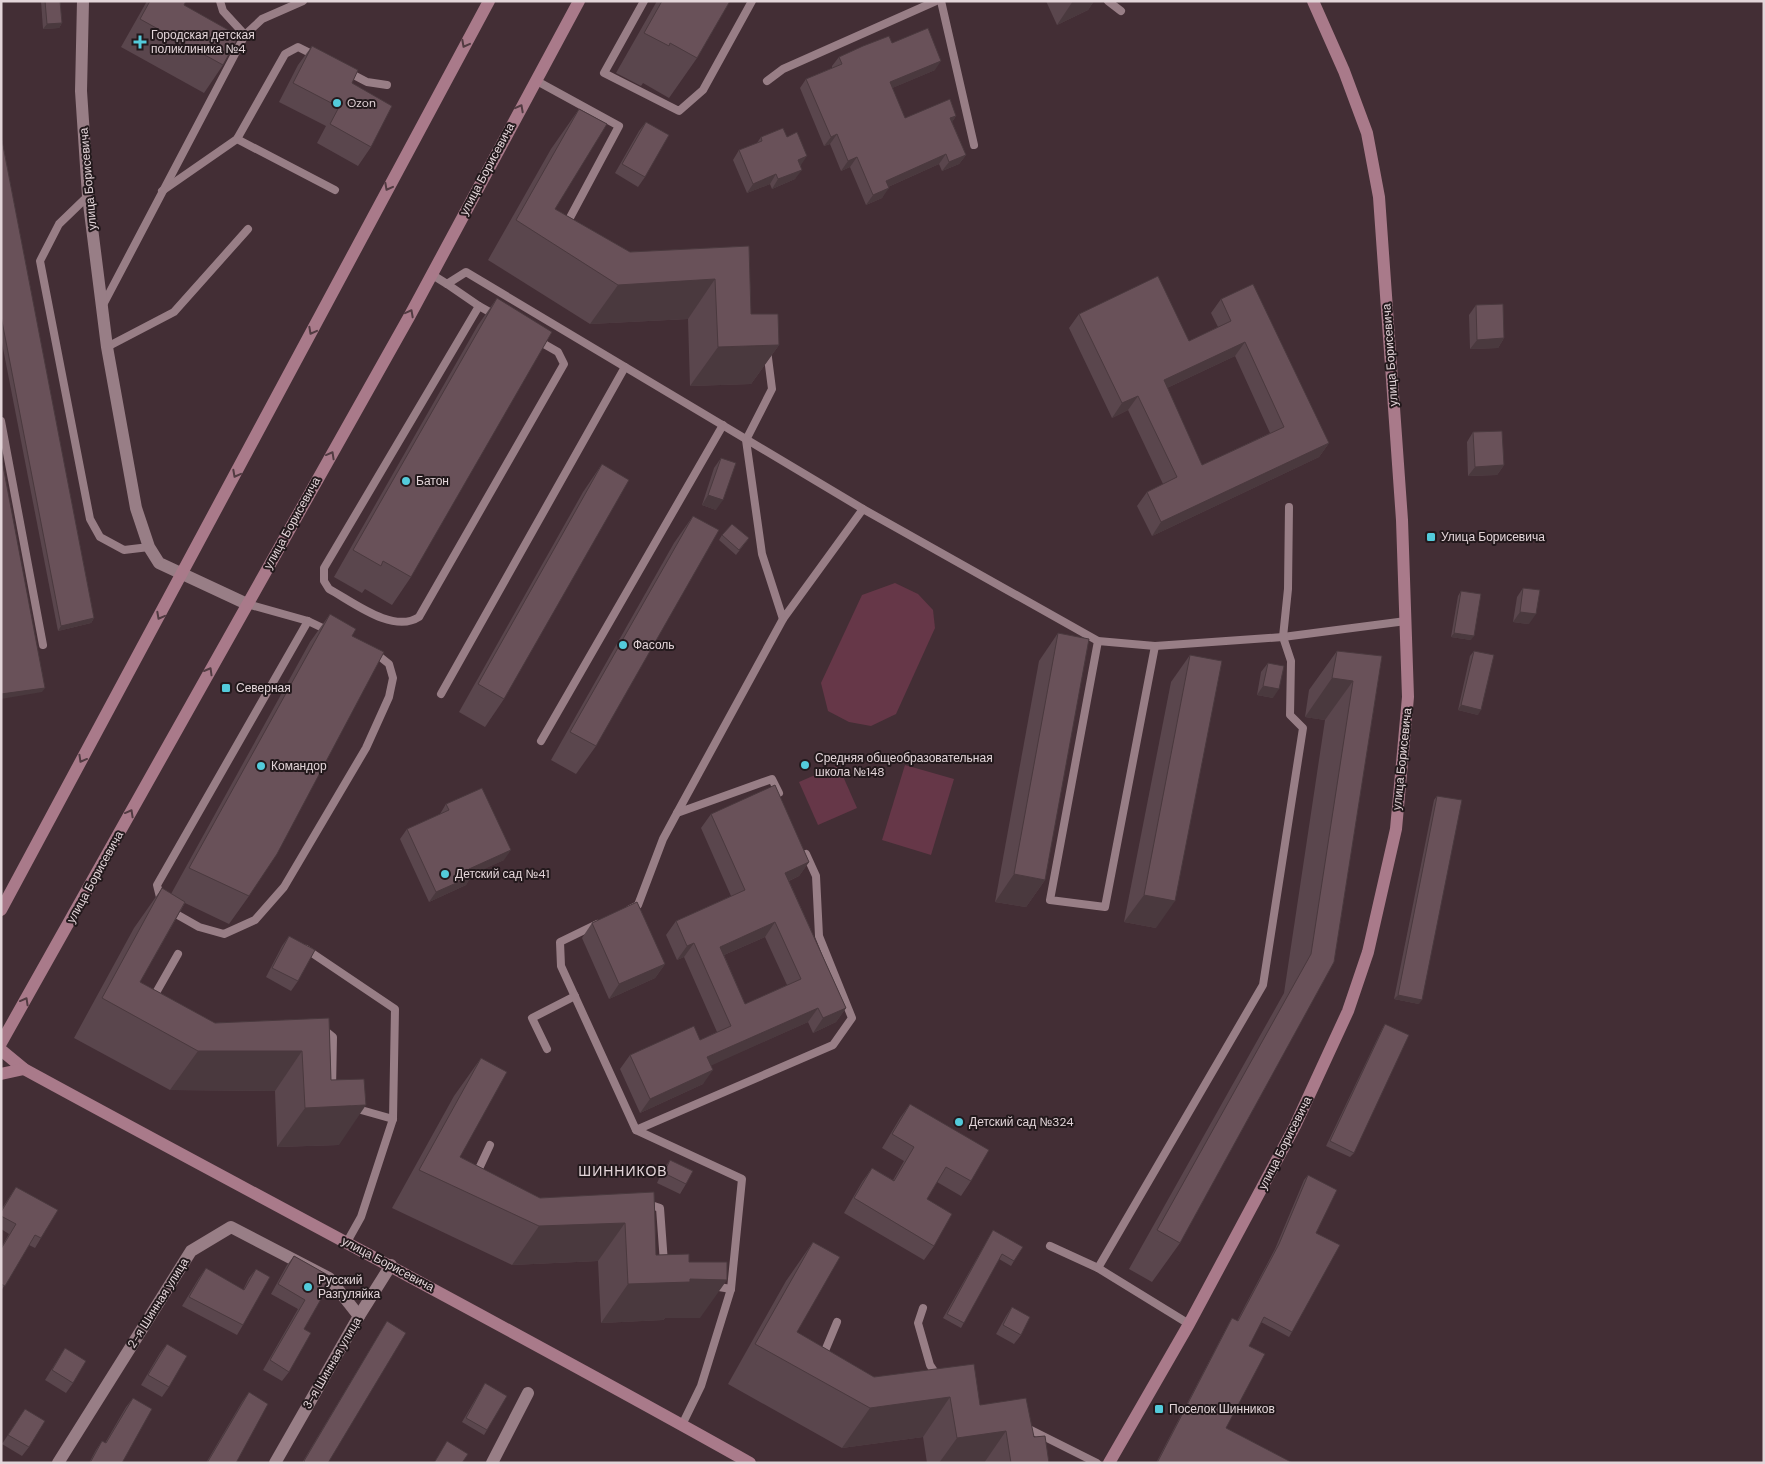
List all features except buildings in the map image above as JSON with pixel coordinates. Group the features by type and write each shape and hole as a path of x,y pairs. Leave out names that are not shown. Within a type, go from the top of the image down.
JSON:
{"street":[{"name":"улица Борисевича","path":"83,1 81,91 88,196 108,347 136,508 149,547 159,563 246,604"},
{"path":"1,910 488,1"},
{"name":"улица Борисевича","path":"1,1043 409,316 579,1"},
{"name":"улица Борисевича","path":"1109,1463 1189,1324 1296,1126 1348,1011 1368,952 1396,829 1408,697 1406,621 1402,520 1379,197 1367,133 1344,72 1313,1"},
{"name":"улица Борисевича","path":"1,1050 24,1069 271,1204 391,1265 750,1463"},
{"path":"1,1074 24,1069"},
{"name":"2-я Шинная улица","path":"58,1463 191,1251 231,1227 329,1278 358,1316"},
{"name":"3-я Шинная улица","path":"275,1463 358,1316 391,1265"},
{"path":"492,1463 528,1393"}],"lane":[{"path":"220,1 223,11 245,35"},
{"path":"102,305 160,192 245,35 262,19 303,1"},
{"path":"644,1 604,72 679,111 703,90 752,1"},
{"path":"767,81 783,69 936,1"},
{"path":"941,1 974,146"},
{"path":"1108,1 1121,11"},
{"path":"160,192 237,139 285,54 298,47 324,60"},
{"path":"341,69 367,82 387,85"},
{"path":"535,80 619,126 561,234"},
{"path":"237,139 335,190"},
{"path":"88,196 59,224 40,261 90,519 100,536 124,550 149,547"},
{"path":"108,347 174,312 248,229"},
{"path":"447,284 466,272 746,440 1098,641 1155,646 1284,637 1406,621"},
{"path":"431,274 457,293 503,320"},
{"path":"479,306 324,568 324,581 329,589 390,622 403,624 419,617 564,364 558,352 526,334"},
{"path":"761,343 768,351 772,389 746,440 762,554 783,619"},
{"path":"441,694 625,367"},
{"path":"1,421 43,645"},
{"path":"541,741 723,426"},
{"path":"1098,1268 1263,986 1303,728 1290,715 1291,661 1284,637 1288,589 1289,507"},
{"path":"620,913 638,905 663,839 783,619 863,508"},
{"path":"246,604 308,621 341,636"},
{"path":"308,621 157,885 162,906 200,927 224,934 255,920 284,887 366,748 388,697 393,678 389,664 367,648"},
{"path":"1098,641 1050,900 1105,907 1155,646"},
{"path":"677,814 772,779 784,806"},
{"path":"636,1130 833,1045 852,1018 820,936 816,876 804,850"},
{"path":"603,922 560,942 562,966 636,1130 742,1179 731,1288 701,1386 682,1425"},
{"path":"302,947 395,1008 393,1119 361,1217 347,1242"},
{"path":"148,1008 178,954"},
{"path":"547,1049 532,1018 575,996"},
{"path":"312,1028 321,1028 333,1037 331,1102"},
{"path":"349,1107 393,1119"},
{"path":"472,1184 490,1145"},
{"path":"632,1198 660,1208 662,1260 671,1274"},
{"path":"1050,1246 1098,1268 1189,1324"},
{"path":"703,1284 731,1288"},
{"path":"923,1308 918,1323 930,1365 941,1382 931,1384"},
{"path":"817,1370 837,1322"},
{"path":"1017,1423 1097,1463"}],"shaded area":[{"path":"895,583 918,594 933,610 935,628 896,714 871,726 849,722 828,711 821,683 862,595"},
{"path":"838,765 857,808 818,825 799,782"},
{"path":"905,765 954,779 931,855 882,840"}],"place":[{"name":"Городская детская поликлиника №4","path":"140,42"},
{"name":"Ozon","path":"337,103"},
{"name":"Батон","path":"406,481"},
{"name":"Улица Борисевича","path":"1431,537"},
{"name":"Фасоль","path":"623,645"},
{"name":"Северная","path":"226,688"},
{"name":"Средняя общеобразовательная школа №148","path":"805,765"},
{"name":"Командор","path":"261,766"},
{"name":"Детский сад №41","path":"445,874"},
{"name":"Детский сад №324","path":"959,1122"},
{"name":"Русский Разгуляйка","path":"308,1287"},
{"name":"Поселок Шинников","path":"1159,1409"}],"district":[{"name":"ШИННИКОВ","path":"623,1171"}]}
